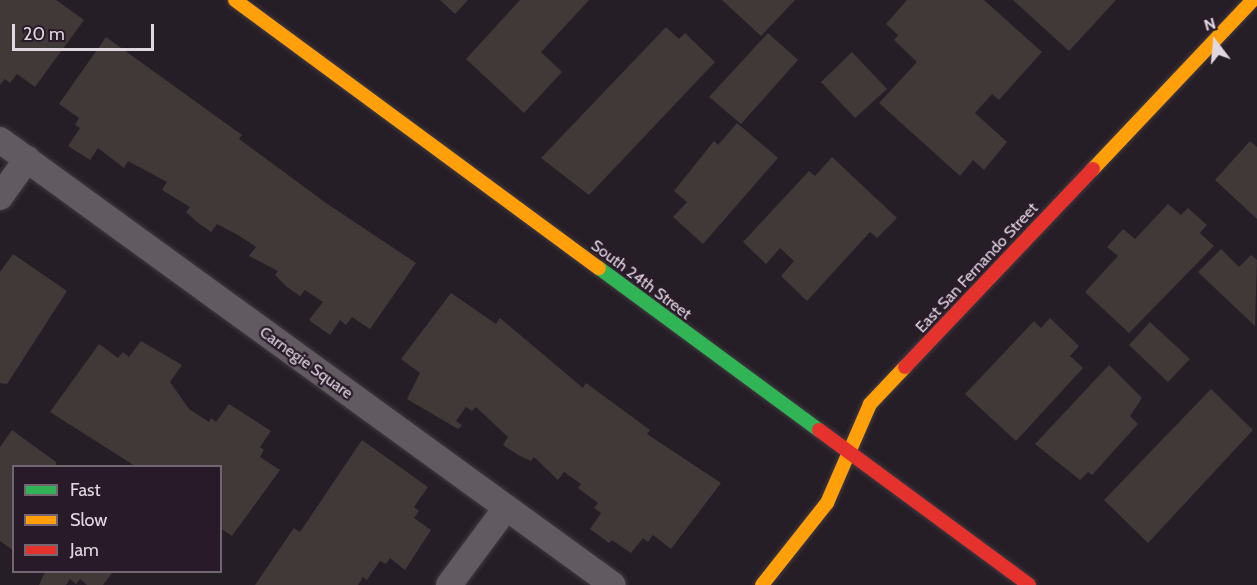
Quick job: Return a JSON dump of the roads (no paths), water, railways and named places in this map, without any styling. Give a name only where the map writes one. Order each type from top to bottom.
[{"type":"main road","name":"South 24th Street","points":[[235,0],[1029,585]]},
{"type":"main road","name":"East San Fernando Street","points":[[762,585],[827,503],[870,404],[1253,0]]},
{"type":"lane","name":"Carnegie Square","points":[[0,140],[613,585]]},
{"type":"lane","points":[[0,196],[27,159]]},
{"type":"lane","points":[[449,585],[506,508]]}]
